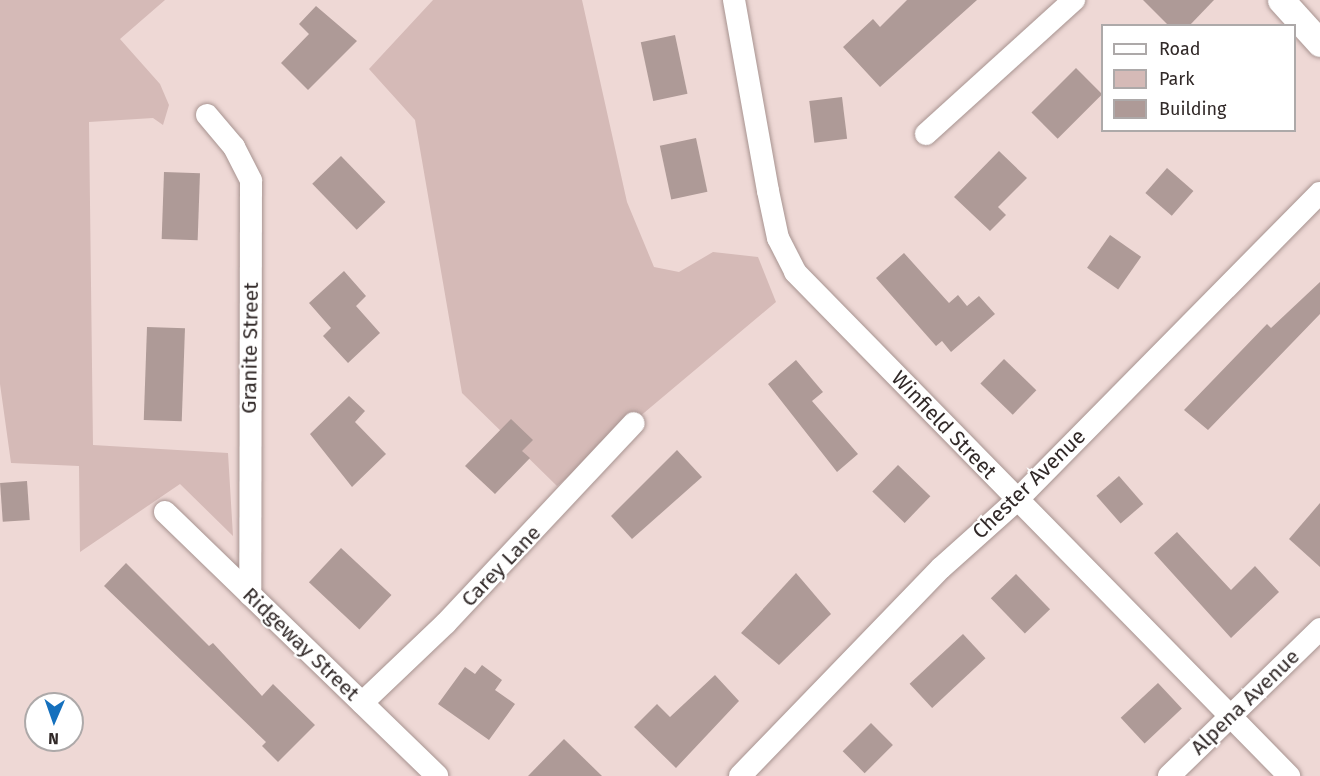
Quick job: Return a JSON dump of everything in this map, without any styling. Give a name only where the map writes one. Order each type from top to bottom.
[{"type":"street","name":"Winfield Street","points":[[734,0],[778,238],[795,272],[1289,776]]},
{"type":"street","points":[[926,134],[1074,0]]},
{"type":"street","points":[[1281,0],[1320,43]]},
{"type":"street","name":"Granite Street","points":[[207,115],[247,172],[253,209],[250,595]]},
{"type":"street","name":"Chester Avenue","points":[[740,776],[941,568],[1017,500],[1320,193]]},
{"type":"street","name":"Carey Lane","points":[[362,703],[446,623],[634,423]]},
{"type":"street","name":"Ridgeway Street","points":[[165,512],[437,776]]},
{"type":"street","name":"Alpena Avenue","points":[[1169,776],[1320,628]]},
{"type":"green space","points":[[0,0],[165,0],[120,39],[160,84],[169,105],[163,125],[153,118],[89,122],[93,445],[228,453],[233,536],[180,484],[80,552],[79,466],[11,463],[0,384]]},
{"type":"green space","points":[[433,0],[582,0],[627,202],[654,267],[679,272],[713,252],[758,257],[776,302],[557,486],[462,393],[415,120],[369,69]]},
{"type":"building","points":[[907,0],[977,0],[880,87],[843,47],[873,19],[880,27]]},
{"type":"building","points":[[1143,0],[1214,0],[1191,24],[1167,24]]},
{"type":"building","points":[[316,6],[357,41],[308,90],[281,63],[309,34],[299,24]]},
{"type":"building","points":[[675,35],[687,94],[653,101],[641,42]]},
{"type":"building","points":[[1076,68],[1101,93],[1058,139],[1031,113]]},
{"type":"building","points":[[842,97],[847,139],[814,143],[809,101]]},
{"type":"building","points":[[696,138],[707,192],[671,199],[660,146]]},
{"type":"building","points":[[999,151],[1027,178],[998,207],[1006,215],[990,231],[954,197]]},
{"type":"building","points":[[341,156],[385,202],[357,230],[312,184]]},
{"type":"building","points":[[1167,168],[1193,191],[1172,216],[1145,193]]},
{"type":"building","points":[[164,172],[200,173],[198,240],[162,239]]},
{"type":"building","points":[[1110,235],[1141,257],[1118,290],[1087,268]]},
{"type":"building","points":[[904,253],[949,303],[958,295],[967,306],[979,296],[995,314],[951,352],[942,341],[936,346],[876,278]]},
{"type":"building","points":[[344,271],[366,296],[356,306],[380,333],[348,363],[323,336],[331,328],[309,303]]},
{"type":"building","points":[[1320,282],[1320,314],[1208,430],[1184,410],[1267,324],[1271,328]]},
{"type":"building","points":[[147,327],[185,328],[182,421],[144,420]]},
{"type":"building","points":[[1004,359],[1036,390],[1013,415],[980,383]]},
{"type":"building","points":[[796,360],[823,392],[812,401],[858,454],[837,472],[768,384]]},
{"type":"building","points":[[349,396],[365,411],[355,422],[386,454],[352,487],[310,434]]},
{"type":"building","points":[[511,419],[533,440],[522,451],[530,458],[495,494],[465,466]]},
{"type":"building","points":[[677,450],[702,477],[632,539],[611,516]]},
{"type":"building","points":[[898,465],[930,496],[905,523],[872,492]]},
{"type":"building","points":[[1119,476],[1143,504],[1121,524],[1096,496]]},
{"type":"building","points":[[27,481],[30,520],[3,522],[0,483]]},
{"type":"building","points":[[1320,503],[1320,567],[1289,539]]},
{"type":"building","points":[[1177,532],[1231,590],[1255,566],[1279,592],[1231,638],[1154,553]]},
{"type":"building","points":[[341,548],[391,595],[359,629],[309,582]]},
{"type":"building","points":[[126,563],[209,646],[213,643],[262,696],[273,684],[315,725],[278,762],[262,746],[266,742],[104,586]]},
{"type":"building","points":[[796,573],[831,614],[779,665],[741,633]]},
{"type":"building","points":[[1016,574],[1050,609],[1025,634],[991,598]]},
{"type":"building","points":[[963,634],[986,658],[932,708],[910,684]]},
{"type":"building","points":[[482,665],[502,680],[495,690],[515,704],[489,740],[438,704],[465,667],[475,674]]},
{"type":"building","points":[[715,675],[739,701],[676,768],[634,727],[657,704],[670,717]]},
{"type":"building","points":[[1158,683],[1182,709],[1145,743],[1121,718]]},
{"type":"building","points":[[871,723],[893,745],[865,773],[843,751]]},
{"type":"building","points":[[564,739],[602,776],[528,776]]}]
